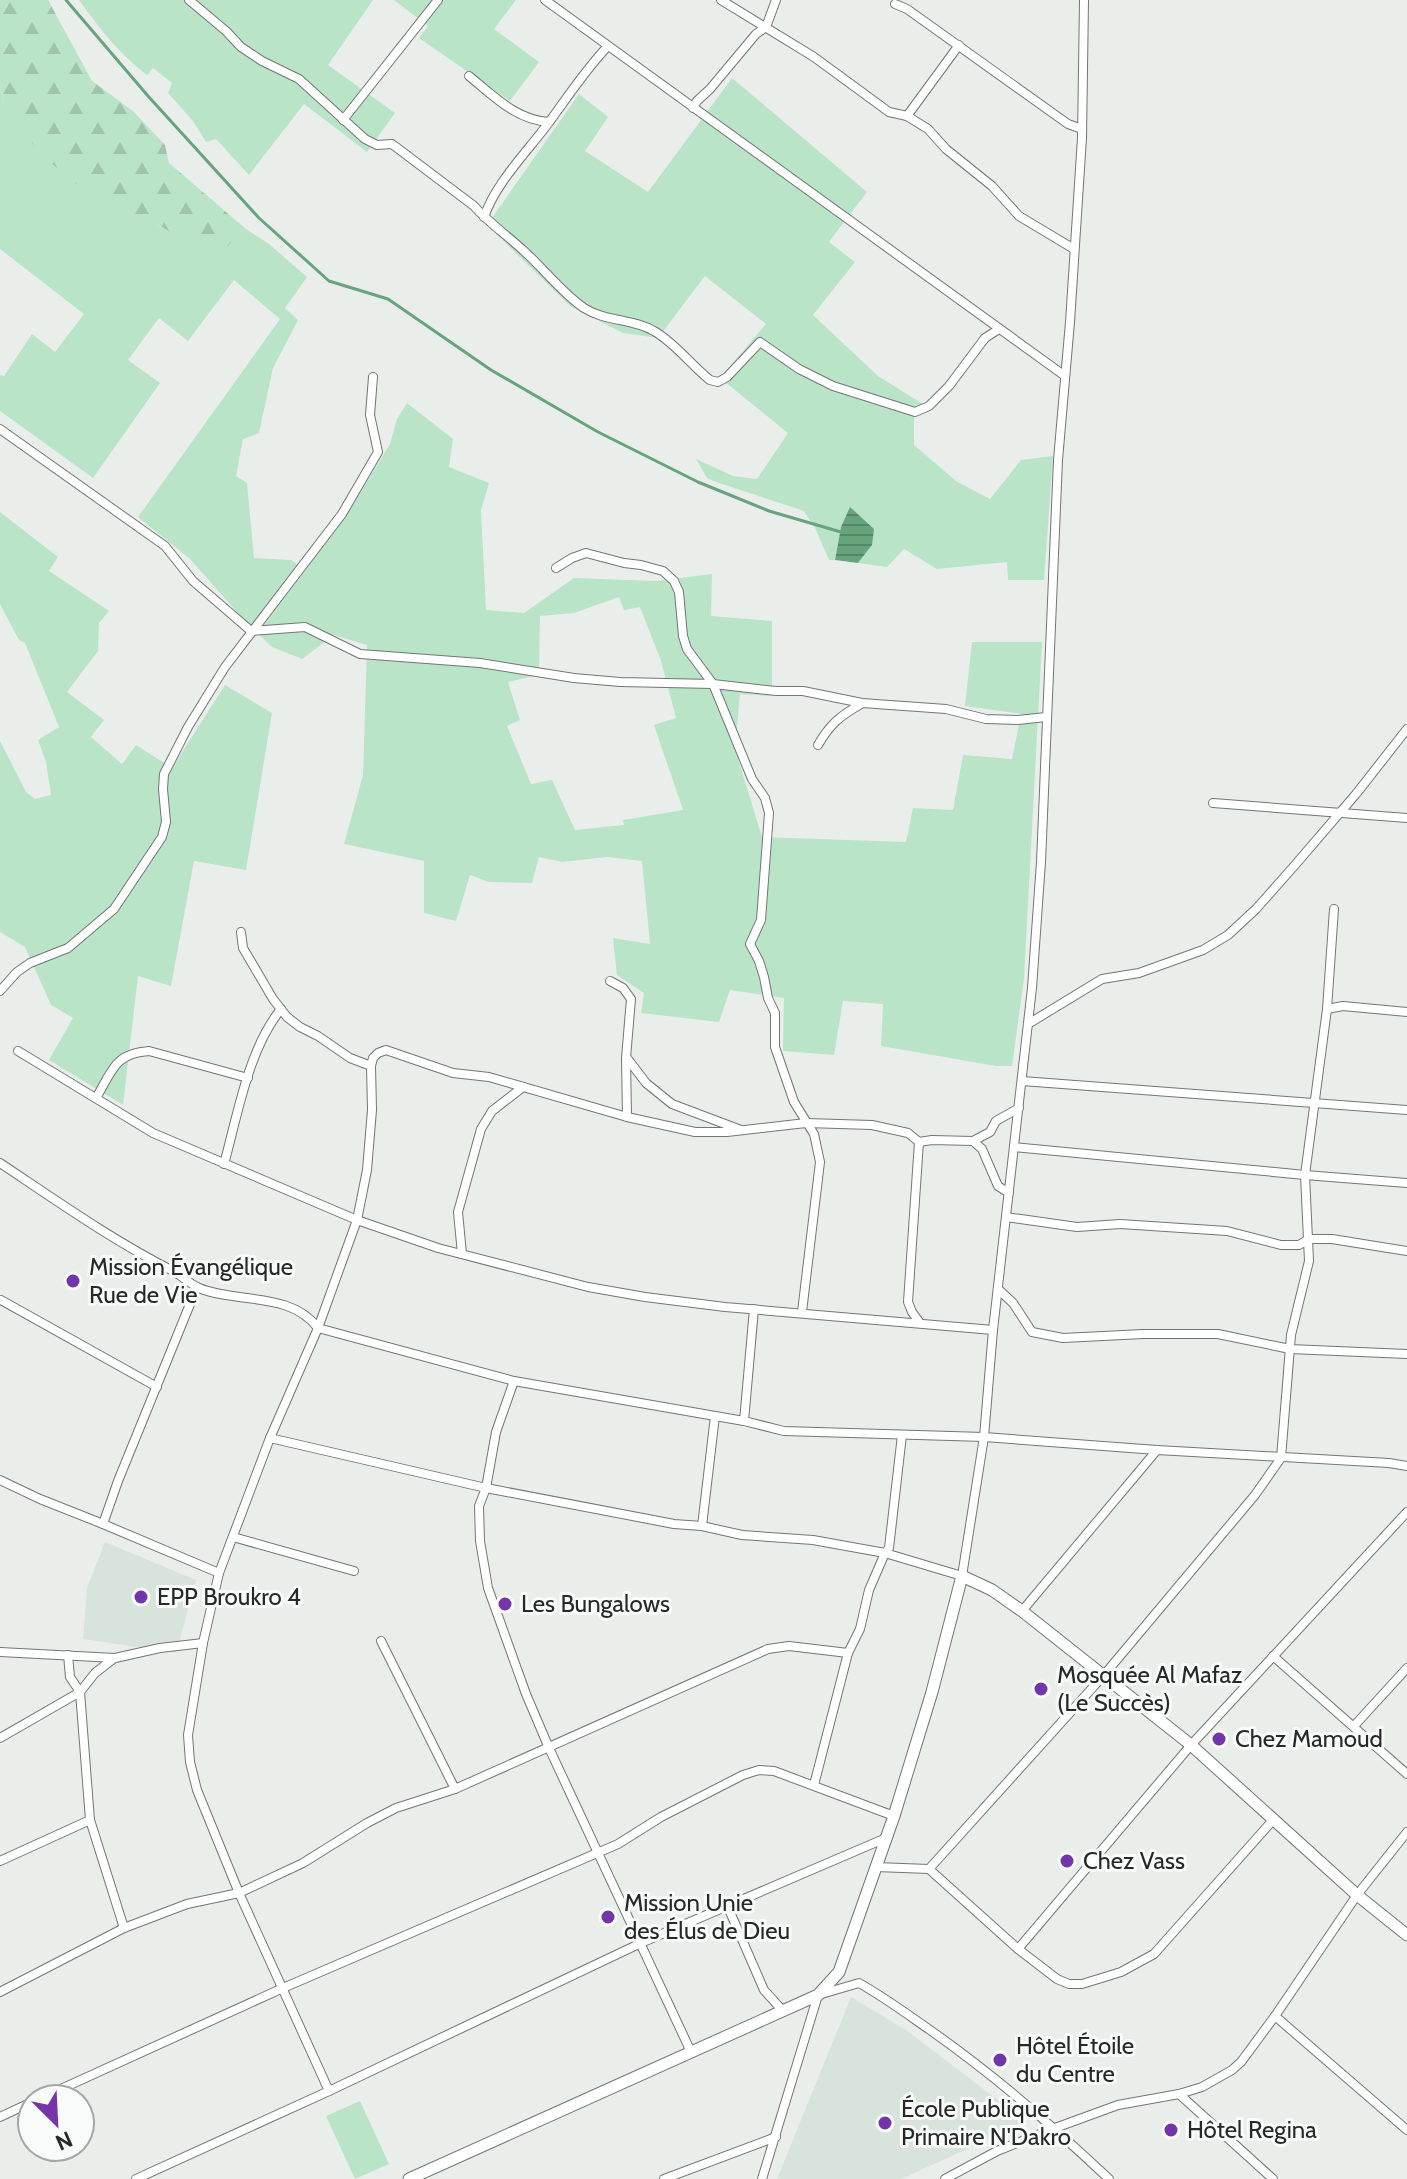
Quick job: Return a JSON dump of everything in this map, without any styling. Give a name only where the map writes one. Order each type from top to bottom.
[{"type":"street","points":[[189,0],[241,47],[299,79],[365,139],[377,145],[392,144],[474,206],[584,308],[607,319],[642,325],[657,332],[710,380],[718,382],[727,377],[760,342],[799,369],[833,386],[915,412],[929,406],[949,386],[985,338],[999,329]]},
{"type":"street","points":[[343,120],[438,0]]},
{"type":"street","points":[[545,0],[1065,376]]},
{"type":"street","points":[[721,0],[814,57],[889,112],[907,116],[928,129],[946,149],[992,186],[1019,216],[1074,249]]},
{"type":"street","points":[[693,108],[756,34],[766,27],[776,0]]},
{"type":"street","points":[[762,2179],[818,1995],[839,1972],[894,1816],[932,1692],[962,1576],[984,1437],[1028,1024],[1041,862],[1058,460],[1082,129],[1084,0]]},
{"type":"street","points":[[895,4],[959,45],[1068,124],[1082,129]]},
{"type":"street","points":[[907,116],[959,45]]},
{"type":"street","points":[[484,217],[491,197],[608,46]]},
{"type":"street","points":[[469,76],[514,112],[532,121],[549,122]]},
{"type":"street","points":[[0,991],[17,972],[30,963],[68,948],[114,909],[162,837],[166,822],[164,774],[188,727],[251,631],[342,514],[378,452],[370,415],[373,377]]},
{"type":"street","points":[[0,429],[165,546],[193,581],[251,631],[305,627],[360,654],[480,663],[589,679],[803,691],[862,703],[946,709],[986,719],[1046,717]]},
{"type":"street","points":[[556,568],[586,553],[663,571],[674,581],[679,592],[687,649],[713,684],[752,779],[765,798],[769,813],[761,920],[750,944],[759,961],[775,1013],[775,1047],[794,1102],[814,1134],[820,1162],[802,1312]]},
{"type":"street","points":[[818,745],[827,728],[842,714],[862,703]]},
{"type":"street","points":[[1028,1024],[1102,979],[1139,973],[1203,950],[1228,935],[1256,909],[1340,813],[1407,729]]},
{"type":"street","points":[[1213,803],[1407,818]]},
{"type":"street","points":[[929,1869],[1104,1675],[1255,1495],[1281,1458],[1291,1335],[1309,1261],[1305,1175],[1327,1009],[1334,909]]},
{"type":"street","points":[[241,932],[243,948],[281,1009],[300,1027],[350,1058],[371,1066]]},
{"type":"street","points":[[610,981],[623,988],[631,999],[626,1058],[627,1117]]},
{"type":"street","points":[[1327,1009],[1343,1006],[1407,1012]]},
{"type":"street","points":[[224,1164],[248,1078],[267,1026],[281,1009]]},
{"type":"street","points":[[329,2091],[239,1893],[197,1790],[188,1735],[203,1643],[219,1573],[270,1438],[318,1328],[357,1220],[367,1170],[373,1058],[386,1050],[453,1073],[489,1077],[627,1117],[695,1132],[743,1131],[806,1123],[872,1125],[908,1133],[919,1142],[973,1141],[990,1132],[996,1121],[1019,1108]]},
{"type":"street","points":[[18,1051],[153,1133],[357,1220],[462,1254],[588,1287],[645,1297],[993,1330]]},
{"type":"street","points":[[96,1098],[123,1056],[134,1052],[149,1051],[248,1078]]},
{"type":"street","points":[[626,1058],[646,1083],[672,1104],[743,1131]]},
{"type":"street","points":[[1022,1081],[1407,1110]]},
{"type":"street","points":[[462,1254],[458,1212],[481,1129],[492,1111],[523,1087]]},
{"type":"street","points":[[973,1141],[982,1149],[998,1186],[1009,1193]]},
{"type":"street","points":[[919,1142],[908,1302],[920,1323]]},
{"type":"street","points":[[1014,1147],[1407,1183]]},
{"type":"street","points":[[0,1163],[131,1250],[197,1287],[229,1297],[289,1305],[309,1317],[318,1328],[514,1381],[744,1421],[784,1431],[984,1437],[1407,1466]]},
{"type":"street","points":[[1006,1217],[1077,1227],[1120,1224],[1227,1231],[1281,1245],[1299,1245],[1309,1239],[1332,1239],[1407,1251]]},
{"type":"street","points":[[103,1524],[197,1287]]},
{"type":"street","points":[[998,1289],[1013,1303],[1032,1332],[1063,1338],[1218,1334],[1290,1349],[1407,1354]]},
{"type":"street","points":[[1,1300],[157,1387]]},
{"type":"street","points":[[744,1421],[754,1309]]},
{"type":"street","points":[[514,1381],[496,1432],[486,1488],[479,1506],[488,1588],[549,1748],[691,2052]]},
{"type":"street","points":[[702,1526],[715,1416]]},
{"type":"street","points":[[814,1785],[848,1653],[860,1629],[869,1590],[889,1548],[902,1435]]},
{"type":"street","points":[[270,1438],[486,1488],[674,1524],[702,1526],[742,1535],[813,1540],[885,1553],[962,1576],[992,1590],[1022,1611],[1191,1745],[1357,1895],[1407,1935]]},
{"type":"street","points":[[1022,1611],[1157,1450]]},
{"type":"street","points":[[0,1480],[219,1573]]},
{"type":"street","points":[[1018,1949],[1191,1745],[1407,1512]]},
{"type":"street","points":[[233,1537],[354,1571]]},
{"type":"street","points":[[381,1641],[455,1789]]},
{"type":"street","points":[[0,1652],[115,1658],[203,1643]]},
{"type":"street","points":[[0,1992],[124,1928],[187,1904],[239,1893],[303,1863],[396,1808],[455,1789],[768,1649],[789,1646],[848,1653]]},
{"type":"street","points":[[68,1655],[70,1677],[80,1692],[90,1820],[124,1928]]},
{"type":"street","points":[[1273,1656],[1407,1774]]},
{"type":"street","points":[[0,1738],[80,1692],[95,1673],[115,1658]]},
{"type":"street","points":[[1354,1726],[1407,1668]]},
{"type":"street","points":[[74,2083],[283,1988],[618,1844],[661,1817],[743,1775],[759,1770],[774,1771],[894,1816]]},
{"type":"street","points":[[0,1861],[90,1820]]},
{"type":"street","points":[[876,1867],[929,1869],[1018,1949],[1057,1979],[1069,1984],[1082,1984],[1121,1972],[1154,1954],[1273,1820]]},
{"type":"street","points":[[945,2179],[997,2151],[1055,2128],[1118,2105],[1202,2087],[1232,2070],[1275,2016],[1357,1895],[1407,1832]]},
{"type":"street","points":[[136,2179],[641,1943],[886,1838]]},
{"type":"street","points":[[727,1905],[764,1990],[783,2011]]},
{"type":"street","points":[[409,2179],[818,1995],[859,1983],[963,2054],[1055,2128],[1109,2179]]},
{"type":"street","points":[[1275,2016],[1407,2130]]},
{"type":"street","points":[[1179,2094],[1273,2179]]},
{"type":"street","points":[[664,2179],[776,2137]]},
{"type":"shaded area","points":[[850,507],[874,529],[872,545],[858,563],[835,560],[841,527]]},
{"type":"shaded area","points":[[105,1542],[196,1580],[176,1653],[83,1639],[87,1588]]},
{"type":"shaded area","points":[[851,1997],[906,2030],[1027,2122],[901,2179],[777,2179]]},
{"type":"green space","points":[[0,0],[48,0],[92,81],[133,111],[165,145],[169,163],[246,229],[214,259],[157,224],[88,193],[41,155],[4,105],[0,79]]},
{"type":"green space","points":[[79,0],[373,0],[328,65],[395,113],[367,152],[304,104],[249,175],[216,139],[206,142],[193,121],[168,93],[172,83],[153,68],[147,75],[137,67],[110,40]]},
{"type":"green space","points":[[394,0],[516,0],[494,29],[539,62],[510,101],[419,38],[428,26]]},
{"type":"green space","points":[[732,78],[867,192],[829,242],[855,262],[813,315],[878,376],[923,404],[914,418],[914,445],[956,481],[990,499],[1021,460],[1053,456],[1044,580],[1008,580],[1007,562],[937,569],[904,549],[887,567],[858,563],[872,545],[841,527],[835,560],[829,560],[804,511],[707,478],[696,459],[733,476],[757,479],[788,433],[720,378],[766,324],[705,276],[658,338],[623,333],[570,306],[487,225],[579,94],[608,117],[585,151],[648,192]]},
{"type":"green space","points":[[0,79],[4,105],[157,224],[214,258],[246,229],[269,244],[307,277],[285,308],[298,320],[273,368],[259,433],[243,439],[236,476],[247,483],[254,558],[291,560],[300,566],[348,500],[354,503],[390,444],[397,419],[407,403],[453,439],[449,467],[489,483],[481,510],[486,610],[524,613],[574,578],[656,581],[712,574],[711,616],[772,621],[772,696],[740,694],[735,749],[762,837],[906,842],[913,808],[953,810],[963,755],[1012,759],[1021,714],[965,706],[972,642],[1042,642],[1024,979],[1012,1066],[996,1066],[881,1046],[883,1004],[843,1001],[834,1055],[783,1051],[784,998],[730,990],[719,1022],[641,1013],[644,993],[617,975],[613,938],[650,944],[642,861],[607,857],[562,862],[539,857],[532,883],[489,882],[470,875],[456,921],[424,913],[424,861],[344,844],[363,775],[367,645],[334,635],[302,659],[272,647],[190,559],[138,517],[280,319],[234,280],[188,341],[159,318],[128,360],[160,383],[93,478],[0,411],[0,375],[4,376],[32,334],[55,352],[84,314],[0,249]],"holes":[[[619,597],[624,610],[640,607],[661,661],[676,718],[654,725],[683,810],[623,820],[624,825],[575,830],[552,780],[531,784],[507,726],[520,720],[508,682],[539,675],[540,616],[574,613]]]},
{"type":"green space","points":[[0,512],[58,557],[49,571],[109,611],[99,623],[98,651],[67,692],[104,720],[91,737],[122,764],[136,745],[172,768],[225,685],[272,713],[246,870],[194,861],[171,986],[138,976],[123,1105],[49,1060],[73,1018],[51,1005],[25,947],[0,932],[0,741],[26,792],[35,799],[51,795],[46,762],[38,740],[59,727],[25,643],[19,640],[0,604]]},
{"type":"green space","points":[[360,2101],[389,2164],[355,2179],[326,2116]]},
{"type":"waterway","points":[[66,0],[259,218],[329,281],[388,299],[491,370],[598,432],[698,482],[769,511],[841,532]]},
{"type":"place","name":"Mission Évangélique Rue de Vie","points":[[73,1281]]},
{"type":"place","name":"EPP Broukro 4","points":[[141,1597]]},
{"type":"place","name":"Les Bungalows","points":[[505,1604]]},
{"type":"place","name":"Mosquée Al Mafaz (Le Succès)","points":[[1041,1689]]},
{"type":"place","name":"Chez Mamoud","points":[[1219,1739]]},
{"type":"place","name":"Chez Vass","points":[[1067,1861]]},
{"type":"place","name":"Mission Unie des Élus de Dieu","points":[[608,1917]]},
{"type":"place","name":"Hôtel Étoile du Centre","points":[[1000,2060]]},
{"type":"place","name":"École Publique Primaire N'Dakro","points":[[885,2123]]},
{"type":"place","name":"Hôtel Regina","points":[[1171,2130]]}]
